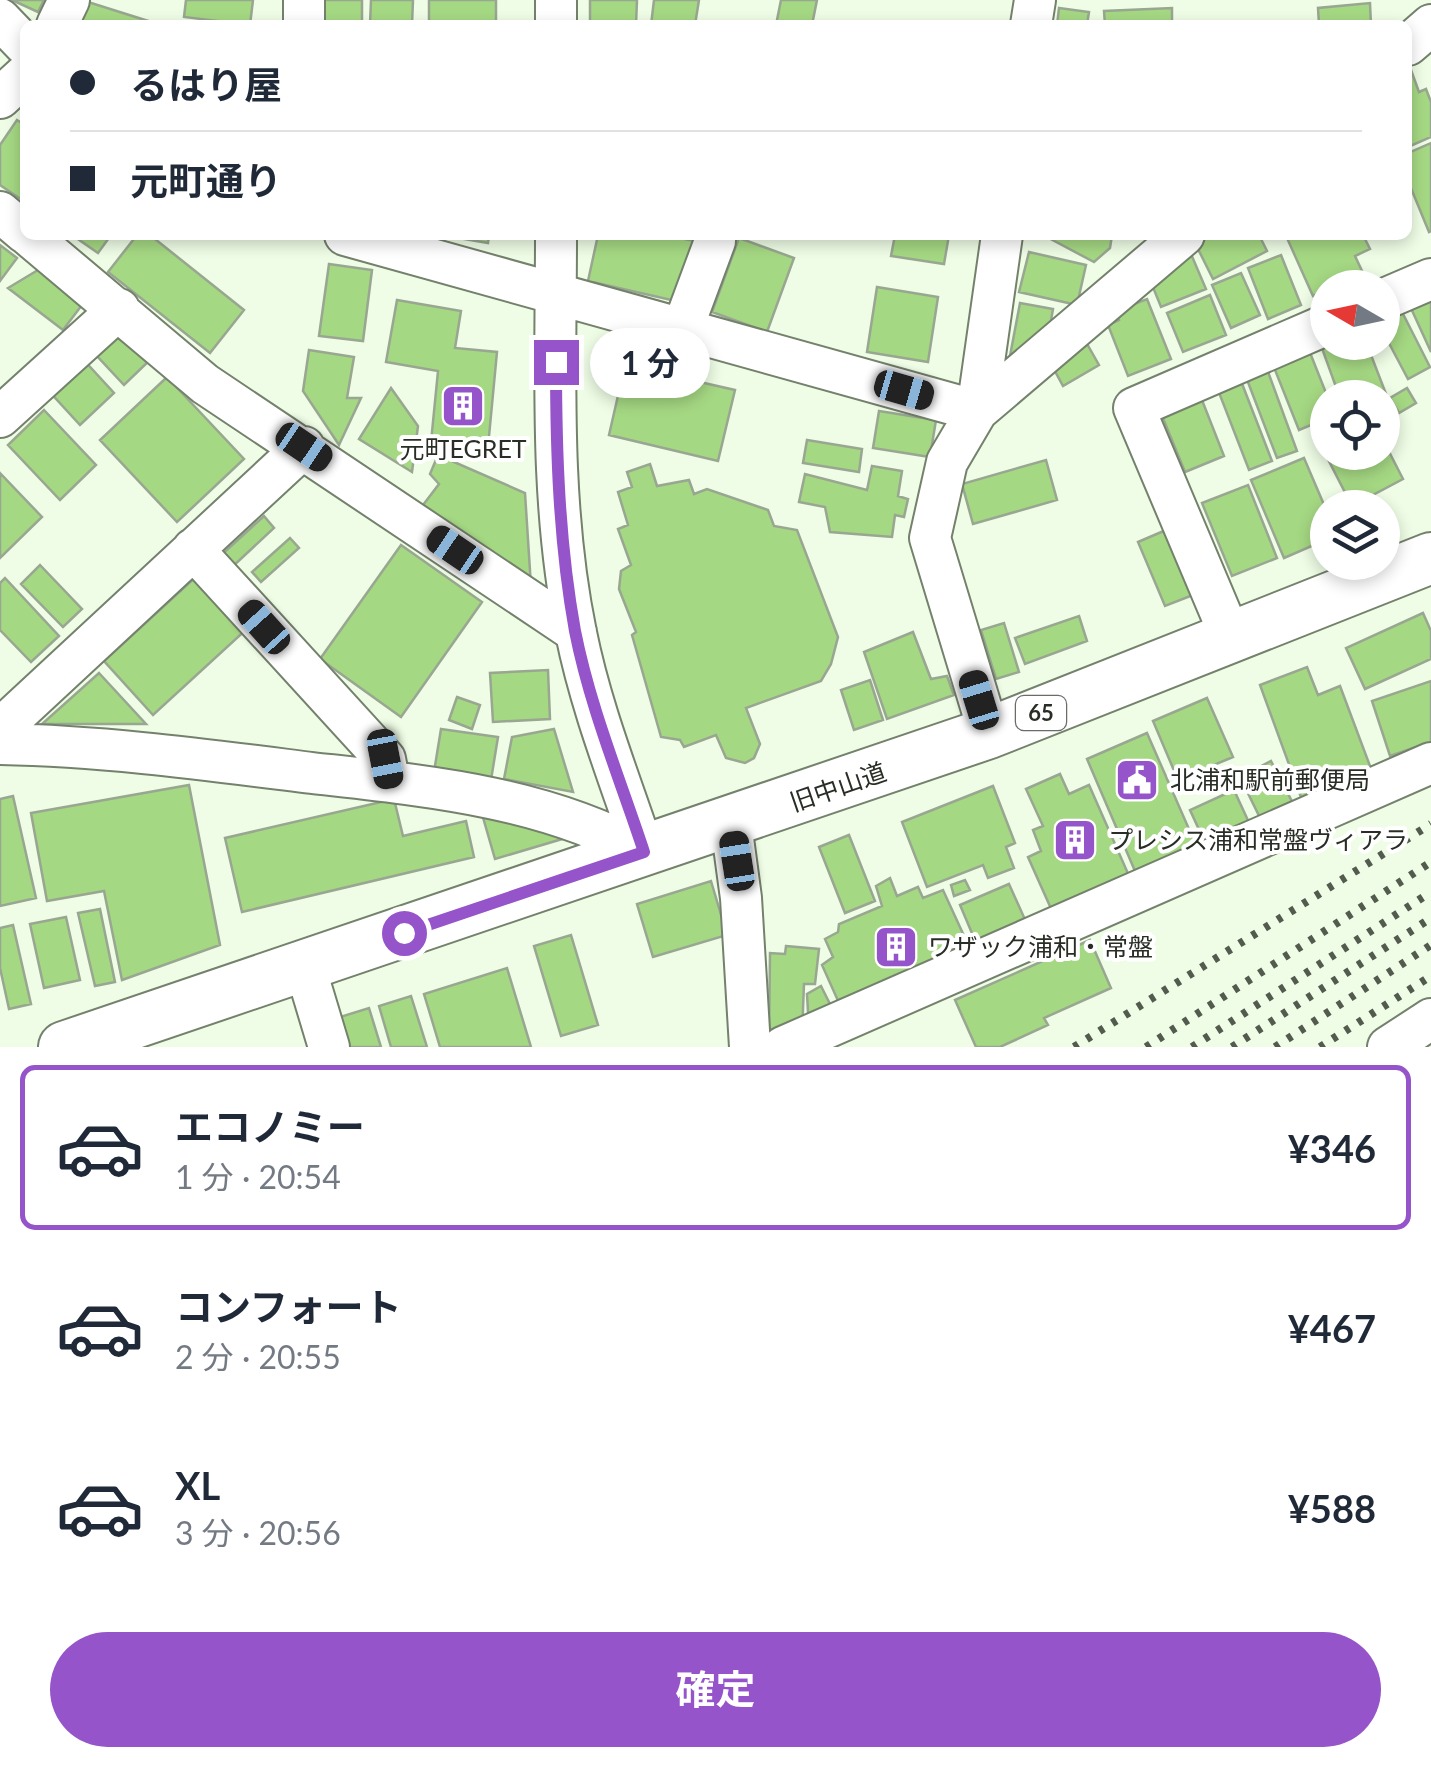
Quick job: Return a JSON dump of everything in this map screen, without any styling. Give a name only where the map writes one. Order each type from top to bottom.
[{"type":"main road","name":"旧中山道","points":[[64,1047],[731,824],[989,733],[1431,558]]},
{"type":"street","points":[[0,19],[20,40]]},
{"type":"street","points":[[1412,42],[1431,25]]},
{"type":"street","points":[[0,98],[20,80]]},
{"type":"street","points":[[0,212],[20,229]]},
{"type":"street","points":[[33,240],[205,384],[576,632]]},
{"type":"street","points":[[363,240],[978,411]]},
{"type":"street","points":[[556,240],[562,534],[576,632],[594,705],[644,852]]},
{"type":"street","points":[[978,411],[1001,240]]},
{"type":"street","points":[[989,733],[930,538],[947,462],[978,411],[1178,240]]},
{"type":"street","points":[[682,330],[715,241]]},
{"type":"street","points":[[1400,292],[1431,279]]},
{"type":"street","points":[[0,417],[118,309]]},
{"type":"street","points":[[1232,640],[1134,408],[1310,332]]},
{"type":"street","points":[[0,729],[304,447]]},
{"type":"street","points":[[193,549],[385,759],[389,780]]},
{"type":"street","points":[[0,744],[156,752],[389,780],[548,809],[603,829],[644,852]]},
{"type":"street","points":[[783,1047],[1431,763]]},
{"type":"street","points":[[731,824],[742,898],[750,1047]]},
{"type":"street","points":[[305,967],[329,1047]]},
{"type":"street","points":[[1388,1047],[1431,1018]]},
{"type":"building","points":[[12,0],[44,0],[38,12]]},
{"type":"building","points":[[186,0],[253,0],[251,20],[184,17]]},
{"type":"building","points":[[315,0],[362,0],[362,20],[315,20]]},
{"type":"building","points":[[371,0],[413,0],[412,20],[370,20]]},
{"type":"building","points":[[429,0],[496,0],[496,20],[429,20]]},
{"type":"building","points":[[590,0],[637,0],[636,20],[590,20]]},
{"type":"building","points":[[654,0],[699,0],[696,20],[652,20]]},
{"type":"building","points":[[781,0],[817,0],[813,20],[777,20]]},
{"type":"building","points":[[85,1],[145,20],[79,20]]},
{"type":"building","points":[[1370,3],[1371,20],[1319,20],[1318,8]]},
{"type":"building","points":[[1059,8],[1089,12],[1088,20],[1058,20]]},
{"type":"building","points":[[1172,8],[1172,20],[1105,20],[1104,11]]},
{"type":"building","points":[[1412,73],[1419,92],[1426,89],[1431,102],[1431,137],[1412,145]]},
{"type":"building","points":[[17,120],[20,122],[20,199],[0,185],[0,145]]},
{"type":"building","points":[[1431,143],[1429,232],[1412,191],[1412,151]]},
{"type":"building","points":[[79,240],[107,240],[98,253]]},
{"type":"building","points":[[133,240],[156,240],[244,310],[210,353],[108,272]]},
{"type":"building","points":[[597,240],[694,241],[680,302],[588,281]]},
{"type":"building","points":[[738,240],[794,258],[767,332],[712,312]]},
{"type":"building","points":[[894,240],[948,240],[944,264],[891,256]]},
{"type":"building","points":[[1052,240],[1111,240],[1110,248],[1094,262]]},
{"type":"building","points":[[1194,240],[1262,240],[1267,251],[1213,279]]},
{"type":"building","points":[[1288,240],[1366,240],[1370,249],[1355,256],[1362,270],[1310,270],[1310,289]]},
{"type":"building","points":[[0,245],[17,258],[0,281]]},
{"type":"building","points":[[1188,247],[1206,289],[1161,307],[1148,275]]},
{"type":"building","points":[[1029,252],[1086,265],[1077,305],[1019,292]]},
{"type":"building","points":[[1281,255],[1301,305],[1268,319],[1248,268]]},
{"type":"building","points":[[329,264],[372,270],[363,341],[319,336]]},
{"type":"building","points":[[43,267],[85,301],[63,330],[8,288]]},
{"type":"building","points":[[1241,273],[1260,315],[1231,328],[1212,285]]},
{"type":"building","points":[[877,287],[938,297],[928,362],[867,352]]},
{"type":"building","points":[[1210,295],[1226,335],[1183,352],[1167,313]]},
{"type":"building","points":[[1431,296],[1431,352],[1410,306]]},
{"type":"building","points":[[1147,299],[1171,359],[1128,376],[1108,325],[1119,320],[1116,311]]},
{"type":"building","name":"元町EGRET","points":[[397,300],[461,311],[455,348],[497,352],[488,447],[431,442],[438,371],[386,362]]},
{"type":"building","points":[[1020,303],[1053,309],[1048,338],[1025,358],[1010,356]]},
{"type":"building","points":[[1400,308],[1430,367],[1408,379],[1398,360]]},
{"type":"building","points":[[122,330],[150,360],[124,385],[96,355]]},
{"type":"building","points":[[1086,342],[1099,365],[1063,386],[1050,362]]},
{"type":"building","points":[[1307,345],[1321,380],[1310,380],[1310,425],[1299,430],[1271,360]]},
{"type":"building","points":[[309,350],[354,357],[347,398],[361,398],[339,445],[303,391]]},
{"type":"building","points":[[81,357],[114,393],[80,425],[47,389]]},
{"type":"building","points":[[1326,360],[1373,360],[1381,380],[1333,380]]},
{"type":"building","points":[[625,365],[735,390],[718,461],[609,435]]},
{"type":"building","points":[[1267,369],[1297,451],[1277,458],[1246,377]]},
{"type":"building","points":[[167,377],[244,459],[177,522],[100,440]]},
{"type":"building","points":[[1241,381],[1272,461],[1249,470],[1218,390]]},
{"type":"building","points":[[391,388],[418,426],[412,472],[359,439]]},
{"type":"building","points":[[1407,388],[1416,403],[1400,412],[1400,392]]},
{"type":"building","points":[[1200,395],[1224,456],[1185,472],[1160,411]]},
{"type":"building","points":[[44,410],[96,465],[60,500],[8,445]]},
{"type":"building","points":[[879,411],[936,420],[930,457],[873,448]]},
{"type":"building","points":[[807,440],[862,449],[859,472],[803,463]]},
{"type":"building","points":[[438,455],[525,493],[531,586],[420,509],[439,484],[430,474]]},
{"type":"building","points":[[1304,458],[1318,490],[1310,490],[1310,547],[1284,558],[1251,480]]},
{"type":"building","points":[[1046,460],[1057,500],[973,524],[962,484]]},
{"type":"building","points":[[650,464],[657,486],[689,480],[694,494],[707,489],[768,510],[774,526],[797,530],[838,637],[831,664],[821,681],[746,708],[760,744],[754,758],[745,763],[726,758],[716,735],[684,747],[680,740],[661,737],[632,635],[636,632],[619,589],[621,571],[631,565],[618,529],[628,525],[618,492],[632,487],[627,472]]},
{"type":"building","points":[[872,466],[902,471],[898,496],[908,499],[904,517],[895,515],[892,537],[830,532],[825,507],[799,502],[805,474],[867,490]]},
{"type":"building","points":[[1334,470],[1398,470],[1403,479],[1382,490],[1344,490]]},
{"type":"building","points":[[0,473],[42,517],[0,558]]},
{"type":"building","points":[[1248,485],[1277,558],[1232,576],[1202,503]]},
{"type":"building","points":[[264,516],[274,528],[230,569],[219,557]]},
{"type":"building","points":[[1166,530],[1193,595],[1165,606],[1138,542]]},
{"type":"building","points":[[290,538],[299,548],[261,582],[252,572]]},
{"type":"building","points":[[401,545],[482,602],[401,717],[320,659]]},
{"type":"building","points":[[40,565],[82,609],[63,627],[21,584]]},
{"type":"building","points":[[200,573],[249,627],[153,715],[104,661]]},
{"type":"building","points":[[5,578],[59,636],[31,662],[0,630],[0,583]]},
{"type":"building","points":[[1423,613],[1431,631],[1431,659],[1365,689],[1346,648]]},
{"type":"building","points":[[1079,616],[1087,641],[1025,664],[1015,638]]},
{"type":"building","points":[[1004,623],[1019,672],[996,679],[981,630]]},
{"type":"building","points":[[913,632],[931,679],[947,676],[954,695],[887,719],[864,652]]},
{"type":"building","points":[[1307,667],[1318,695],[1340,686],[1373,774],[1302,800],[1260,685]]},
{"type":"building","points":[[548,670],[550,719],[493,722],[490,673]]},
{"type":"building","points":[[99,673],[146,724],[42,724]]},
{"type":"building","points":[[870,680],[883,720],[854,730],[841,690]]},
{"type":"building","points":[[1431,681],[1431,742],[1390,756],[1372,701]]},
{"type":"building","points":[[457,697],[480,705],[472,729],[449,720]]},
{"type":"building","points":[[1207,698],[1233,757],[1178,780],[1153,721]]},
{"type":"building","points":[[441,729],[498,737],[491,780],[434,772]]},
{"type":"building","points":[[554,729],[573,792],[504,779],[512,737]]},
{"type":"building","points":[[1147,733],[1199,852],[1138,878],[1087,759]]},
{"type":"building","points":[[1271,761],[1297,811],[1265,828],[1240,777]]},
{"type":"building","name":"プレシス浦和常盤ヴィアラ","points":[[1060,774],[1069,794],[1089,785],[1130,878],[1053,913],[1028,857],[1041,851],[1033,830],[1043,826],[1026,789]]},
{"type":"building","points":[[189,785],[220,945],[122,980],[104,891],[47,901],[31,813]]},
{"type":"building","points":[[993,786],[1015,843],[1006,847],[1014,868],[988,878],[983,865],[927,887],[902,822]]},
{"type":"building","points":[[1234,790],[1251,827],[1207,847],[1190,810]]},
{"type":"building","points":[[13,796],[36,898],[0,906],[0,799]]},
{"type":"building","points":[[394,799],[403,836],[466,821],[474,857],[242,912],[225,838]]},
{"type":"building","points":[[482,814],[569,837],[495,859]]},
{"type":"building","points":[[849,835],[875,901],[845,913],[819,847]]},
{"type":"building","name":"ワザック浦和・常盤","points":[[890,878],[897,896],[918,887],[923,898],[943,890],[965,938],[964,954],[839,1003],[822,965],[833,957],[825,939],[838,932],[839,924],[882,906],[876,886]]},
{"type":"building","points":[[965,880],[970,890],[954,896],[951,885]]},
{"type":"building","points":[[711,881],[727,935],[653,957],[637,904]]},
{"type":"building","points":[[1009,884],[1027,924],[977,945],[960,905]]},
{"type":"building","points":[[100,909],[115,982],[95,986],[78,913]]},
{"type":"building","points":[[66,917],[80,980],[44,988],[30,924]]},
{"type":"building","points":[[13,925],[31,1004],[9,1009],[0,968],[0,928]]},
{"type":"building","points":[[571,935],[598,1025],[561,1036],[534,946]]},
{"type":"building","points":[[1090,940],[1111,988],[1044,1018],[1048,1025],[1000,1047],[976,1047],[955,1000]]},
{"type":"building","points":[[786,946],[819,949],[815,984],[804,984],[802,1035],[769,1037],[770,953],[785,954]]},
{"type":"building","points":[[507,968],[531,1047],[440,1047],[424,994]]},
{"type":"building","points":[[821,986],[837,1018],[809,1030],[807,994]]},
{"type":"building","points":[[411,996],[427,1047],[391,1047],[379,1006]]},
{"type":"building","points":[[369,1008],[381,1047],[349,1047],[340,1017]]},
{"type":"railway","points":[[1074,1047],[1431,824]]},
{"type":"railway","points":[[1146,1047],[1431,862]]},
{"type":"railway","points":[[1192,1047],[1431,892]]},
{"type":"railway","points":[[1232,1047],[1431,918]]},
{"type":"railway","points":[[1275,1047],[1431,945]]},
{"type":"railway","points":[[1320,1047],[1431,976]]},
{"type":"place","name":"元町EGRET","points":[[463,406]]},
{"type":"place","name":"北浦和駅前郵便局","points":[[1137,780]]},
{"type":"place","name":"プレシス浦和常盤ヴィアラ","points":[[1075,840]]},
{"type":"place","name":"ワザック浦和・常盤","points":[[896,947]]},
{"type":"route","points":[[404,933],[644,852],[594,705],[576,632],[562,534],[556,362]]}]
